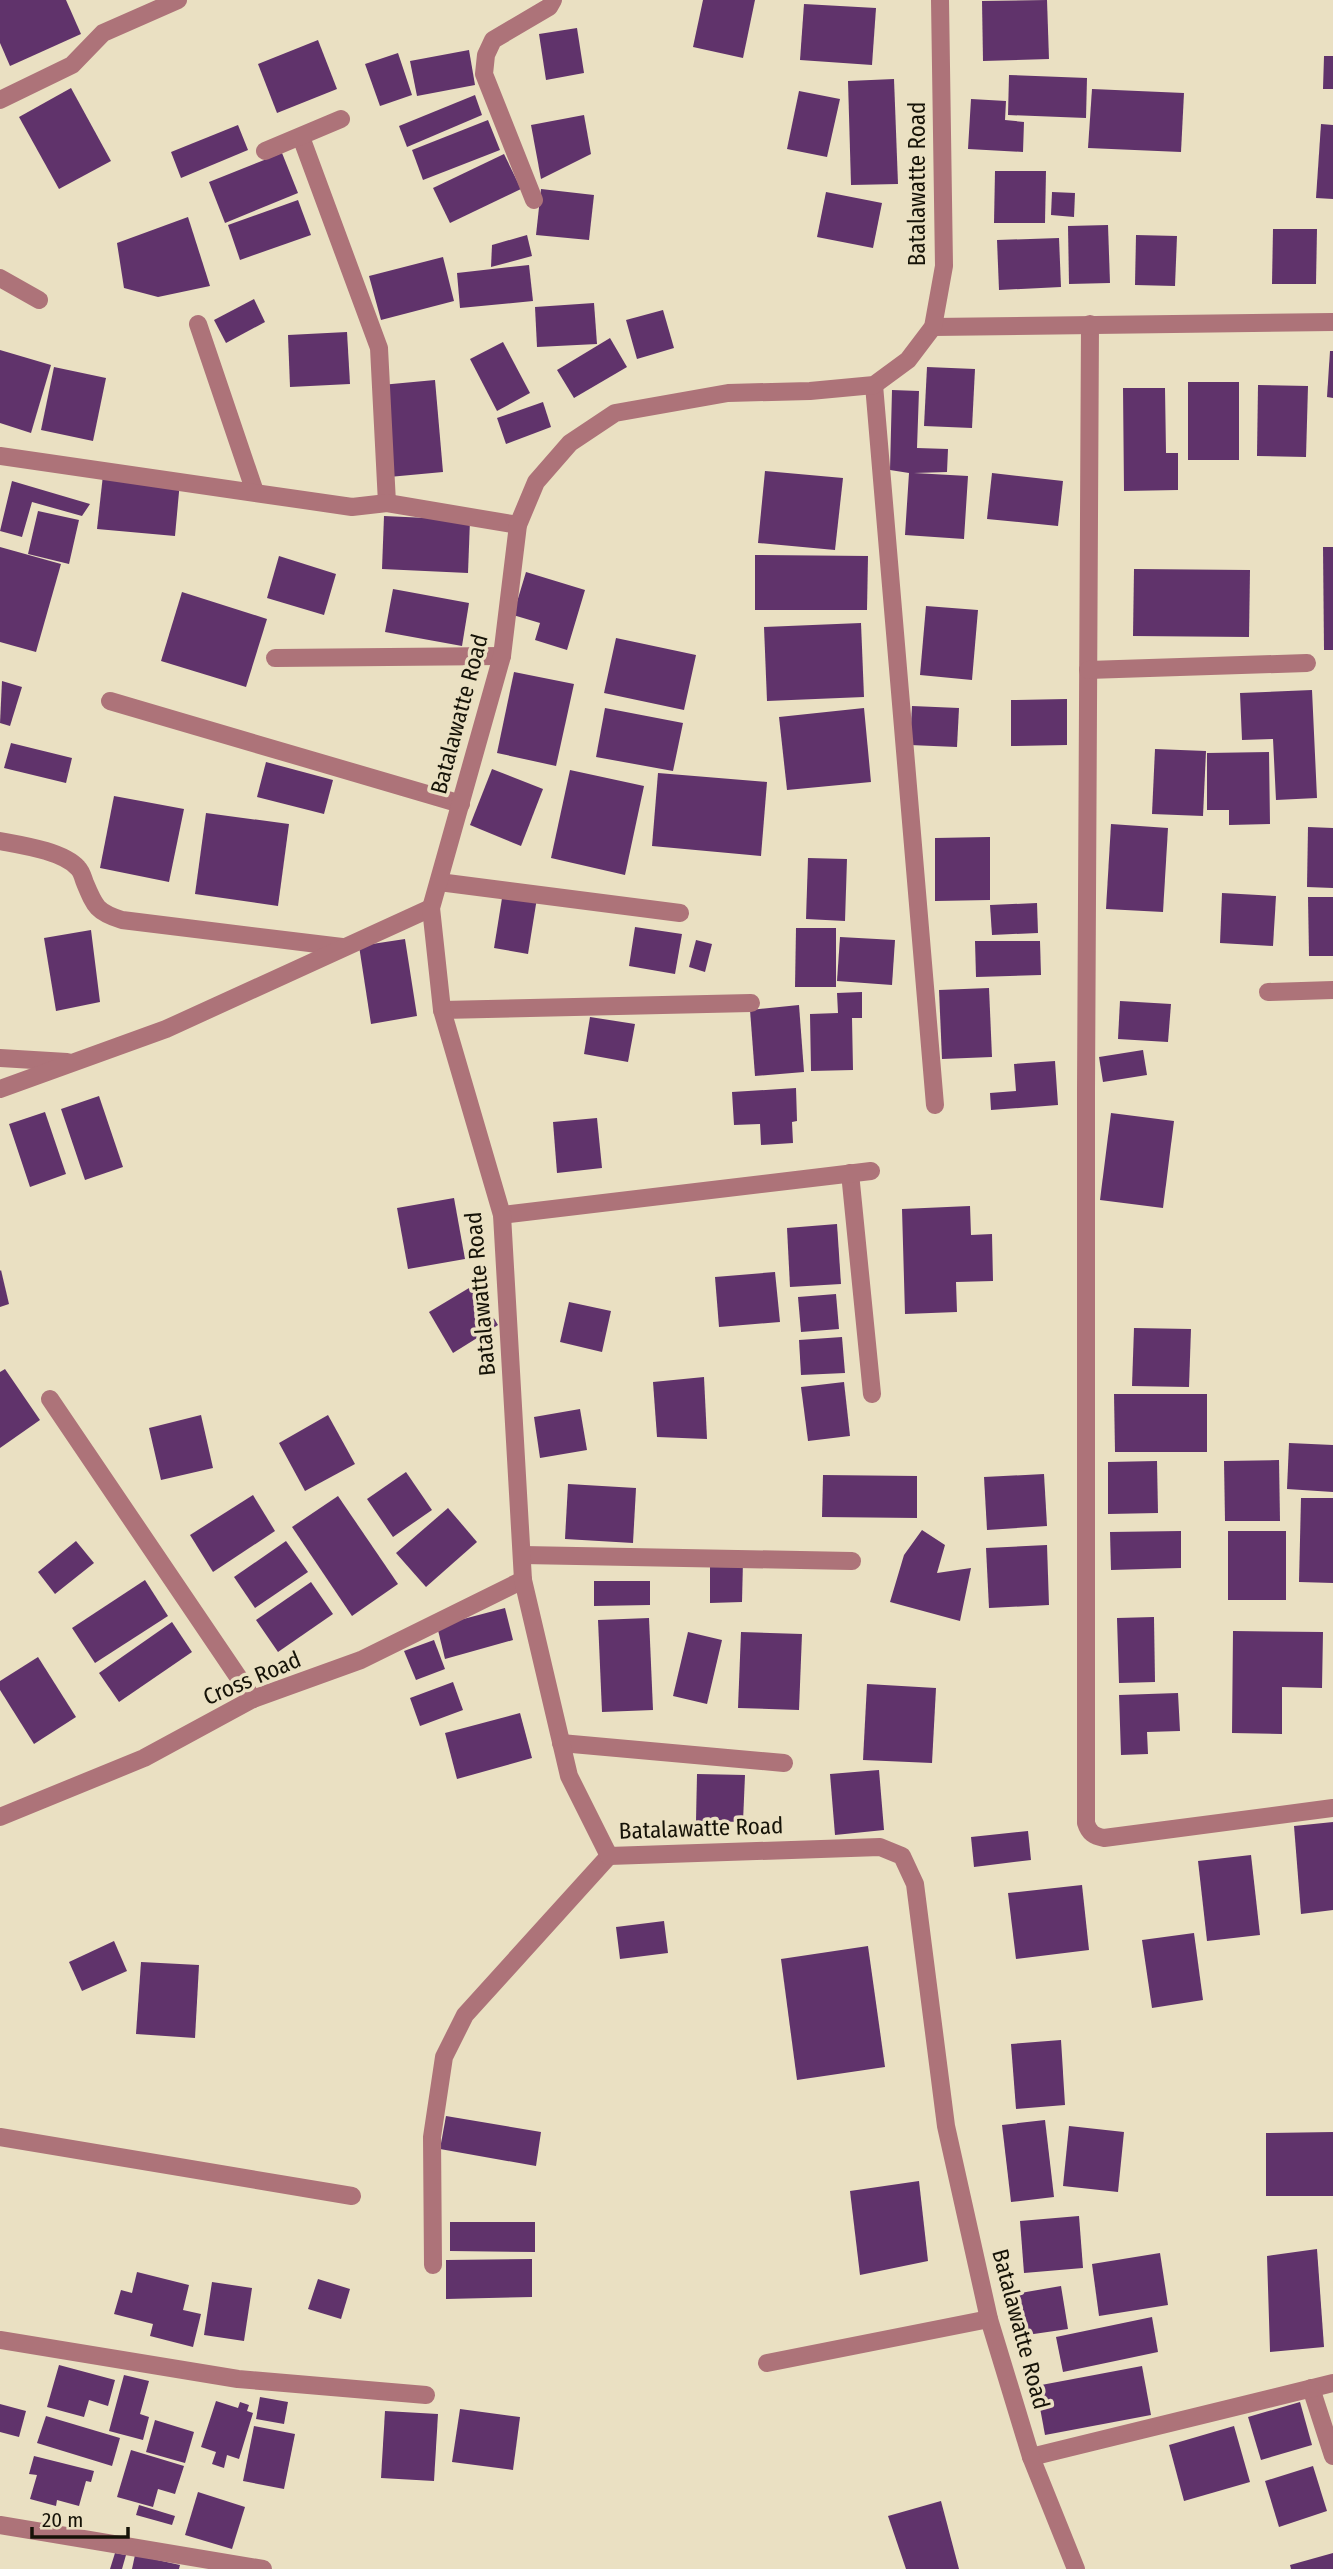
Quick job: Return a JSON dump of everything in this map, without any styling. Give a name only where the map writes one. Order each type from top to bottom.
[{"type":"street","points":[[0,100],[72,65],[103,33],[178,0]]},
{"type":"street","points":[[534,200],[484,74],[486,55],[493,40],[549,7],[553,0]]},
{"type":"street","name":"Batalawatte Road","points":[[940,0],[944,266],[933,327],[908,360],[874,385],[810,391],[728,393],[615,413],[570,443],[536,482],[518,526],[502,656],[432,908],[442,1010],[502,1215],[523,1580],[569,1776],[609,1856],[880,1847],[902,1856],[915,1884],[946,2126],[989,2319],[1031,2456],[1076,2569]]},
{"type":"street","points":[[265,151],[341,119]]},
{"type":"street","points":[[301,137],[379,348],[387,503]]},
{"type":"street","points":[[0,278],[39,300]]},
{"type":"street","points":[[933,327],[1333,322]]},
{"type":"street","points":[[198,324],[255,492]]},
{"type":"street","points":[[1090,324],[1086,1823],[1095,1836],[1104,1838],[1333,1808]]},
{"type":"street","points":[[874,385],[935,1105]]},
{"type":"street","points":[[0,456],[352,507],[387,503],[518,526]]},
{"type":"street","points":[[275,657],[502,656]]},
{"type":"street","points":[[1088,670],[1307,663]]},
{"type":"street","points":[[110,701],[461,804]]},
{"type":"street","points":[[0,841],[39,849],[68,860],[79,869],[94,906],[105,915],[342,947]]},
{"type":"street","points":[[439,881],[680,913]]},
{"type":"street","points":[[0,1089],[166,1029],[432,908]]},
{"type":"street","points":[[1268,992],[1333,990]]},
{"type":"street","points":[[442,1010],[751,1003]]},
{"type":"street","points":[[0,1058],[74,1062]]},
{"type":"street","points":[[502,1215],[871,1171]]},
{"type":"street","points":[[850,1173],[872,1394]]},
{"type":"street","points":[[50,1399],[253,1699]]},
{"type":"street","points":[[523,1555],[852,1561]]},
{"type":"street","name":"Cross Road","points":[[0,1817],[144,1758],[253,1699],[361,1660],[523,1580]]},
{"type":"street","points":[[561,1743],[784,1763]]},
{"type":"street","points":[[433,2265],[432,2137],[444,2057],[465,2015],[609,1856]]},
{"type":"street","points":[[0,2137],[352,2196]]},
{"type":"street","points":[[767,2363],[989,2319]]},
{"type":"street","points":[[0,2340],[238,2379],[426,2395]]},
{"type":"street","points":[[1031,2456],[1333,2383]]},
{"type":"street","points":[[1311,2388],[1333,2456]]},
{"type":"street","points":[[0,2525],[263,2569]]},
{"type":"building","points":[[0,0],[66,0],[81,34],[10,66],[0,43]]},
{"type":"building","points":[[703,0],[755,0],[743,58],[693,47]]},
{"type":"building","points":[[1047,0],[1049,59],[983,61],[982,1]]},
{"type":"building","points":[[804,4],[876,8],[872,65],[800,60]]},
{"type":"building","points":[[577,28],[584,73],[546,80],[539,34]]},
{"type":"building","points":[[318,40],[337,89],[277,113],[258,64]]},
{"type":"building","points":[[469,50],[475,85],[417,96],[410,61]]},
{"type":"building","points":[[398,53],[412,95],[380,106],[365,64]]},
{"type":"building","points":[[1324,56],[1333,56],[1333,89],[1323,89]]},
{"type":"building","points":[[1009,75],[1087,78],[1086,118],[1008,115]]},
{"type":"building","points":[[894,79],[898,184],[851,185],[848,81]]},
{"type":"building","points":[[71,88],[111,161],[59,189],[19,117]]},
{"type":"building","points":[[1092,89],[1184,93],[1181,152],[1088,148]]},
{"type":"building","points":[[799,91],[840,99],[827,157],[787,149]]},
{"type":"building","points":[[475,95],[482,115],[407,147],[399,126]]},
{"type":"building","points":[[971,99],[1006,101],[1005,120],[1024,122],[1023,152],[968,149]]},
{"type":"building","points":[[584,115],[591,154],[541,179],[531,125]]},
{"type":"building","points":[[488,120],[500,150],[423,180],[412,150]]},
{"type":"building","points":[[1321,124],[1333,125],[1333,199],[1316,198]]},
{"type":"building","points":[[238,125],[248,150],[181,178],[171,152]]},
{"type":"building","points":[[282,153],[298,193],[225,223],[209,182]]},
{"type":"building","points":[[504,154],[521,189],[450,223],[433,188]]},
{"type":"building","points":[[995,171],[1046,171],[1045,223],[994,223]]},
{"type":"building","points":[[541,189],[594,195],[589,240],[536,235]]},
{"type":"building","points":[[826,192],[882,203],[873,248],[817,237]]},
{"type":"building","points":[[1052,192],[1075,193],[1074,217],[1051,215]]},
{"type":"building","points":[[298,200],[311,235],[240,260],[228,225]]},
{"type":"building","points":[[188,217],[210,286],[158,297],[124,288],[117,243]]},
{"type":"building","points":[[1108,225],[1110,283],[1069,284],[1068,226]]},
{"type":"building","points":[[1273,229],[1317,229],[1316,284],[1272,284]]},
{"type":"building","points":[[527,235],[532,256],[491,267],[492,245]]},
{"type":"building","points":[[1136,235],[1177,236],[1175,286],[1135,285]]},
{"type":"building","points":[[1059,238],[1061,287],[999,290],[997,240]]},
{"type":"building","points":[[443,257],[454,301],[381,320],[369,276]]},
{"type":"building","points":[[529,265],[533,301],[460,308],[457,273]]},
{"type":"building","points":[[254,299],[265,322],[226,343],[214,320]]},
{"type":"building","points":[[594,303],[597,344],[537,347],[535,307]]},
{"type":"building","points":[[663,310],[674,348],[637,359],[626,320]]},
{"type":"building","points":[[347,332],[350,384],[290,387],[288,335]]},
{"type":"building","points":[[610,338],[627,367],[574,398],[557,370]]},
{"type":"building","points":[[503,342],[530,393],[497,411],[470,359]]},
{"type":"building","points":[[0,350],[51,365],[31,433],[0,423]]},
{"type":"building","points":[[1330,351],[1333,351],[1333,398],[1327,397]]},
{"type":"building","points":[[54,367],[106,378],[93,441],[41,430]]},
{"type":"building","points":[[927,367],[975,369],[972,428],[924,426]]},
{"type":"building","points":[[435,380],[443,472],[389,477],[381,385]]},
{"type":"building","points":[[1188,382],[1239,382],[1239,460],[1188,460]]},
{"type":"building","points":[[1258,385],[1308,386],[1306,457],[1257,456]]},
{"type":"building","points":[[1123,388],[1165,388],[1166,453],[1178,453],[1178,490],[1124,491]]},
{"type":"building","points":[[892,390],[919,391],[917,448],[948,449],[947,472],[914,473],[968,476],[964,539],[905,535],[909,473],[890,470]]},
{"type":"building","points":[[543,402],[551,427],[506,444],[497,418]]},
{"type":"building","points":[[765,471],[843,478],[835,550],[758,543]]},
{"type":"building","points":[[992,473],[1063,481],[1058,526],[987,519]]},
{"type":"building","points":[[103,475],[180,481],[175,536],[97,529]]},
{"type":"building","points":[[12,481],[90,504],[82,516],[32,502],[22,537],[0,531]]},
{"type":"building","points":[[38,511],[79,520],[69,564],[28,554]]},
{"type":"building","points":[[384,516],[470,520],[468,573],[382,569]]},
{"type":"building","points":[[0,547],[61,564],[36,652],[0,642]]},
{"type":"building","points":[[1323,547],[1333,547],[1333,650],[1324,650]]},
{"type":"building","points":[[755,555],[868,556],[867,610],[755,610]]},
{"type":"building","points":[[279,556],[336,574],[324,615],[267,598]]},
{"type":"building","points":[[1134,569],[1250,570],[1249,637],[1133,636]]},
{"type":"building","points":[[526,572],[585,590],[567,650],[535,640],[540,623],[513,615]]},
{"type":"building","points":[[393,589],[469,603],[462,646],[385,632]]},
{"type":"building","points":[[182,592],[267,619],[246,687],[161,661]]},
{"type":"building","points":[[926,606],[978,610],[972,680],[920,675]]},
{"type":"building","points":[[861,623],[864,697],[767,701],[764,627]]},
{"type":"building","points":[[616,638],[696,655],[684,710],[604,693]]},
{"type":"building","points":[[514,672],[574,684],[556,766],[497,753]]},
{"type":"building","points":[[2,681],[22,687],[10,726],[0,723]]},
{"type":"building","points":[[1312,690],[1317,798],[1276,800],[1273,739],[1242,740],[1240,693]]},
{"type":"building","points":[[1067,699],[1067,745],[1011,746],[1011,700]]},
{"type":"building","points":[[912,706],[959,708],[957,747],[910,745]]},
{"type":"building","points":[[605,708],[683,723],[673,771],[596,757]]},
{"type":"building","points":[[864,708],[871,782],[787,790],[779,717]]},
{"type":"building","points":[[11,743],[72,758],[66,783],[4,768]]},
{"type":"building","points":[[1155,749],[1206,751],[1203,816],[1152,814]]},
{"type":"building","points":[[1269,752],[1270,824],[1229,825],[1229,810],[1207,810],[1207,753]]},
{"type":"building","points":[[266,762],[333,780],[324,814],[257,797]]},
{"type":"building","points":[[492,769],[543,789],[521,846],[470,825]]},
{"type":"building","points":[[570,770],[644,786],[625,875],[551,858]]},
{"type":"building","points":[[658,773],[767,782],[761,856],[652,846]]},
{"type":"building","points":[[114,796],[184,809],[169,882],[100,868]]},
{"type":"building","points":[[206,813],[289,824],[278,906],[195,894]]},
{"type":"building","points":[[1111,824],[1168,828],[1163,912],[1106,909]]},
{"type":"building","points":[[1308,827],[1333,828],[1333,888],[1307,887]]},
{"type":"building","points":[[990,837],[990,900],[935,901],[935,838]]},
{"type":"building","points":[[808,858],[847,859],[845,921],[806,919]]},
{"type":"building","points":[[503,892],[537,898],[528,954],[494,948]]},
{"type":"building","points":[[1222,893],[1276,896],[1273,946],[1220,943]]},
{"type":"building","points":[[1308,897],[1333,897],[1333,956],[1309,956]]},
{"type":"building","points":[[1037,903],[1038,933],[992,935],[990,905]]},
{"type":"building","points":[[635,927],[682,934],[675,974],[629,966]]},
{"type":"building","points":[[796,928],[836,928],[836,987],[795,987]]},
{"type":"building","points":[[91,930],[100,1002],[56,1011],[44,938]]},
{"type":"building","points":[[840,937],[895,940],[892,985],[837,981]]},
{"type":"building","points":[[405,939],[417,1016],[371,1024],[359,946]]},
{"type":"building","points":[[696,940],[712,944],[705,972],[689,967]]},
{"type":"building","points":[[975,941],[1040,941],[1041,975],[976,977]]},
{"type":"building","points":[[989,988],[992,1057],[942,1059],[939,990]]},
{"type":"building","points":[[862,992],[862,1018],[852,1018],[853,1070],[811,1071],[810,1014],[838,1013],[837,993]]},
{"type":"building","points":[[1120,1001],[1171,1004],[1168,1042],[1118,1039]]},
{"type":"building","points":[[799,1005],[804,1072],[755,1076],[750,1010]]},
{"type":"building","points":[[590,1017],[635,1024],[628,1062],[584,1054]]},
{"type":"building","points":[[1143,1050],[1147,1075],[1103,1082],[1099,1057]]},
{"type":"building","points":[[1055,1061],[1058,1105],[991,1110],[990,1093],[1016,1091],[1014,1064]]},
{"type":"building","points":[[796,1088],[797,1121],[792,1122],[793,1143],[761,1145],[760,1124],[734,1125],[732,1092]]},
{"type":"building","points":[[99,1096],[123,1167],[85,1180],[61,1109]]},
{"type":"building","points":[[45,1112],[66,1174],[30,1187],[9,1124]]},
{"type":"building","points":[[1111,1113],[1174,1121],[1163,1208],[1100,1200]]},
{"type":"building","points":[[597,1118],[602,1168],[557,1173],[553,1122]]},
{"type":"building","points":[[454,1198],[465,1259],[408,1269],[397,1208]]},
{"type":"building","points":[[970,1206],[971,1235],[992,1234],[993,1281],[956,1282],[957,1312],[905,1314],[902,1209]]},
{"type":"building","points":[[837,1224],[841,1284],[790,1287],[787,1228]]},
{"type":"building","points":[[0,1271],[9,1304],[0,1307]]},
{"type":"building","points":[[775,1272],[780,1322],[719,1327],[715,1277]]},
{"type":"building","points":[[474,1285],[498,1325],[453,1353],[429,1312]]},
{"type":"building","points":[[836,1294],[839,1329],[801,1332],[798,1297]]},
{"type":"building","points":[[569,1302],[611,1311],[602,1352],[560,1342]]},
{"type":"building","points":[[1134,1328],[1191,1329],[1189,1387],[1132,1386]]},
{"type":"building","points":[[842,1337],[845,1373],[801,1375],[799,1340]]},
{"type":"building","points":[[5,1369],[40,1420],[0,1448],[0,1372]]},
{"type":"building","points":[[704,1377],[707,1439],[657,1437],[653,1382]]},
{"type":"building","points":[[844,1382],[850,1436],[808,1441],[801,1387]]},
{"type":"building","points":[[1114,1394],[1207,1394],[1207,1452],[1115,1452]]},
{"type":"building","points":[[580,1409],[587,1450],[540,1458],[534,1417]]},
{"type":"building","points":[[201,1415],[213,1468],[161,1480],[149,1428]]},
{"type":"building","points":[[328,1415],[355,1464],[305,1491],[279,1443]]},
{"type":"building","points":[[1289,1443],[1333,1445],[1333,1492],[1287,1489]]},
{"type":"building","points":[[1279,1460],[1280,1521],[1225,1521],[1224,1461]]},
{"type":"building","points":[[1157,1461],[1158,1513],[1108,1514],[1108,1462]]},
{"type":"building","points":[[406,1472],[432,1510],[393,1537],[367,1499]]},
{"type":"building","points":[[1044,1474],[1047,1526],[987,1530],[984,1477]]},
{"type":"building","points":[[823,1475],[917,1476],[917,1518],[822,1517]]},
{"type":"building","points":[[568,1484],[636,1488],[633,1543],[565,1539]]},
{"type":"building","points":[[253,1495],[275,1531],[213,1572],[190,1535]]},
{"type":"building","points":[[338,1496],[398,1584],[352,1616],[292,1527]]},
{"type":"building","points":[[1301,1498],[1333,1498],[1333,1583],[1299,1582]]},
{"type":"building","points":[[448,1508],[477,1542],[426,1587],[396,1553]]},
{"type":"building","points":[[922,1530],[945,1545],[937,1573],[971,1568],[960,1621],[890,1602],[904,1555]]},
{"type":"building","points":[[1181,1531],[1181,1568],[1111,1570],[1110,1532]]},
{"type":"building","points":[[1228,1531],[1286,1531],[1286,1600],[1228,1600]]},
{"type":"building","points":[[76,1541],[94,1563],[55,1594],[38,1572]]},
{"type":"building","points":[[286,1541],[308,1572],[255,1608],[234,1577]]},
{"type":"building","points":[[1047,1545],[1049,1605],[989,1608],[986,1548]]},
{"type":"building","points":[[710,1560],[743,1561],[742,1602],[710,1603]]},
{"type":"building","points":[[145,1580],[168,1616],[95,1663],[72,1628]]},
{"type":"building","points":[[594,1581],[650,1581],[650,1605],[594,1606]]},
{"type":"building","points":[[311,1582],[333,1614],[278,1652],[256,1620]]},
{"type":"building","points":[[505,1608],[513,1640],[445,1659],[437,1626]]},
{"type":"building","points":[[1154,1617],[1155,1682],[1119,1683],[1117,1618]]},
{"type":"building","points":[[649,1618],[653,1710],[602,1712],[598,1620]]},
{"type":"building","points":[[172,1622],[192,1652],[119,1702],[99,1673]]},
{"type":"building","points":[[1233,1631],[1323,1632],[1322,1688],[1282,1687],[1282,1734],[1232,1733]]},
{"type":"building","points":[[688,1632],[722,1640],[707,1704],[673,1696]]},
{"type":"building","points":[[741,1632],[802,1634],[799,1710],[738,1708]]},
{"type":"building","points":[[434,1640],[445,1669],[416,1680],[404,1651]]},
{"type":"building","points":[[38,1657],[76,1717],[34,1744],[0,1690],[0,1681]]},
{"type":"building","points":[[453,1682],[463,1710],[420,1726],[410,1698]]},
{"type":"building","points":[[867,1684],[936,1688],[932,1763],[863,1760]]},
{"type":"building","points":[[1178,1693],[1180,1731],[1147,1732],[1148,1754],[1121,1755],[1119,1695]]},
{"type":"building","points":[[520,1713],[532,1758],[457,1779],[445,1733]]},
{"type":"building","points":[[879,1770],[884,1830],[835,1835],[830,1774]]},
{"type":"building","points":[[697,1774],[745,1775],[743,1822],[696,1821]]},
{"type":"building","points":[[1333,1822],[1333,1910],[1301,1914],[1294,1826]]},
{"type":"building","points":[[1028,1831],[1031,1860],[974,1867],[971,1837]]},
{"type":"building","points":[[1251,1855],[1260,1935],[1207,1941],[1198,1861]]},
{"type":"building","points":[[1082,1885],[1089,1950],[1016,1959],[1008,1893]]},
{"type":"building","points":[[664,1921],[668,1953],[620,1959],[616,1927]]},
{"type":"building","points":[[1194,1933],[1203,2000],[1152,2008],[1142,1940]]},
{"type":"building","points":[[114,1941],[127,1971],[82,1991],[69,1962]]},
{"type":"building","points":[[868,1946],[885,2067],[797,2080],[781,1959]]},
{"type":"building","points":[[141,1962],[199,1965],[195,2038],[136,2034]]},
{"type":"building","points":[[1061,2040],[1065,2105],[1016,2109],[1011,2044]]},
{"type":"building","points":[[446,2116],[541,2132],[536,2166],[440,2149]]},
{"type":"building","points":[[1045,2120],[1054,2197],[1011,2202],[1002,2125]]},
{"type":"building","points":[[1069,2126],[1124,2132],[1118,2192],[1063,2186]]},
{"type":"building","points":[[1333,2132],[1333,2196],[1266,2196],[1266,2133]]},
{"type":"building","points":[[919,2181],[928,2261],[860,2275],[850,2191]]},
{"type":"building","points":[[1079,2216],[1083,2268],[1024,2273],[1020,2221]]},
{"type":"building","points":[[450,2222],[535,2222],[535,2252],[450,2251]]},
{"type":"building","points":[[1317,2249],[1324,2347],[1270,2352],[1267,2256]]},
{"type":"building","points":[[1160,2253],[1168,2305],[1099,2316],[1092,2264]]},
{"type":"building","points":[[532,2259],[532,2297],[446,2299],[446,2260]]},
{"type":"building","points":[[137,2272],[189,2285],[183,2310],[201,2314],[193,2347],[150,2336],[153,2324],[114,2314],[121,2290],[132,2293]]},
{"type":"building","points":[[318,2279],[350,2289],[341,2319],[308,2309]]},
{"type":"building","points":[[212,2282],[252,2288],[244,2341],[204,2335]]},
{"type":"building","points":[[1061,2286],[1068,2329],[1020,2336],[1014,2294]]},
{"type":"building","points":[[1152,2317],[1158,2352],[1063,2372],[1056,2337]]},
{"type":"building","points":[[59,2365],[115,2380],[108,2406],[89,2400],[84,2417],[47,2407]]},
{"type":"building","points":[[1142,2366],[1151,2415],[1045,2435],[1036,2386]]},
{"type":"building","points":[[124,2375],[149,2381],[140,2414],[149,2417],[143,2440],[109,2431]]},
{"type":"building","points":[[260,2397],[288,2402],[284,2424],[256,2419]]},
{"type":"building","points":[[216,2401],[238,2408],[240,2402],[249,2405],[247,2411],[253,2413],[239,2459],[227,2455],[224,2468],[212,2464],[216,2452],[201,2447]]},
{"type":"building","points":[[1300,2402],[1312,2445],[1261,2460],[1248,2417]]},
{"type":"building","points":[[0,2404],[26,2411],[19,2437],[0,2432]]},
{"type":"building","points":[[460,2409],[520,2417],[513,2470],[452,2462]]},
{"type":"building","points":[[385,2411],[438,2414],[434,2481],[381,2478]]},
{"type":"building","points":[[46,2416],[120,2438],[112,2466],[37,2443]]},
{"type":"building","points":[[155,2420],[194,2432],[185,2463],[146,2452]]},
{"type":"building","points":[[254,2426],[295,2434],[284,2489],[243,2481]]},
{"type":"building","points":[[1234,2426],[1250,2482],[1184,2501],[1169,2445]]},
{"type":"building","points":[[131,2450],[184,2466],[175,2494],[158,2489],[153,2507],[117,2497]]},
{"type":"building","points":[[34,2456],[94,2471],[91,2482],[86,2481],[79,2506],[57,2500],[56,2506],[30,2499],[37,2475],[29,2474]]},
{"type":"building","points":[[1313,2466],[1327,2511],[1279,2527],[1265,2481]]},
{"type":"building","points":[[198,2492],[245,2507],[232,2549],[185,2535]]},
{"type":"building","points":[[941,2501],[959,2569],[906,2569],[888,2516]]},
{"type":"building","points":[[139,2505],[175,2516],[172,2525],[136,2515]]},
{"type":"building","points":[[115,2553],[126,2555],[122,2569],[110,2569]]},
{"type":"building","points":[[1333,2553],[1333,2569],[1291,2569],[1290,2565]]},
{"type":"building","points":[[135,2555],[180,2565],[179,2569],[132,2569]]}]
